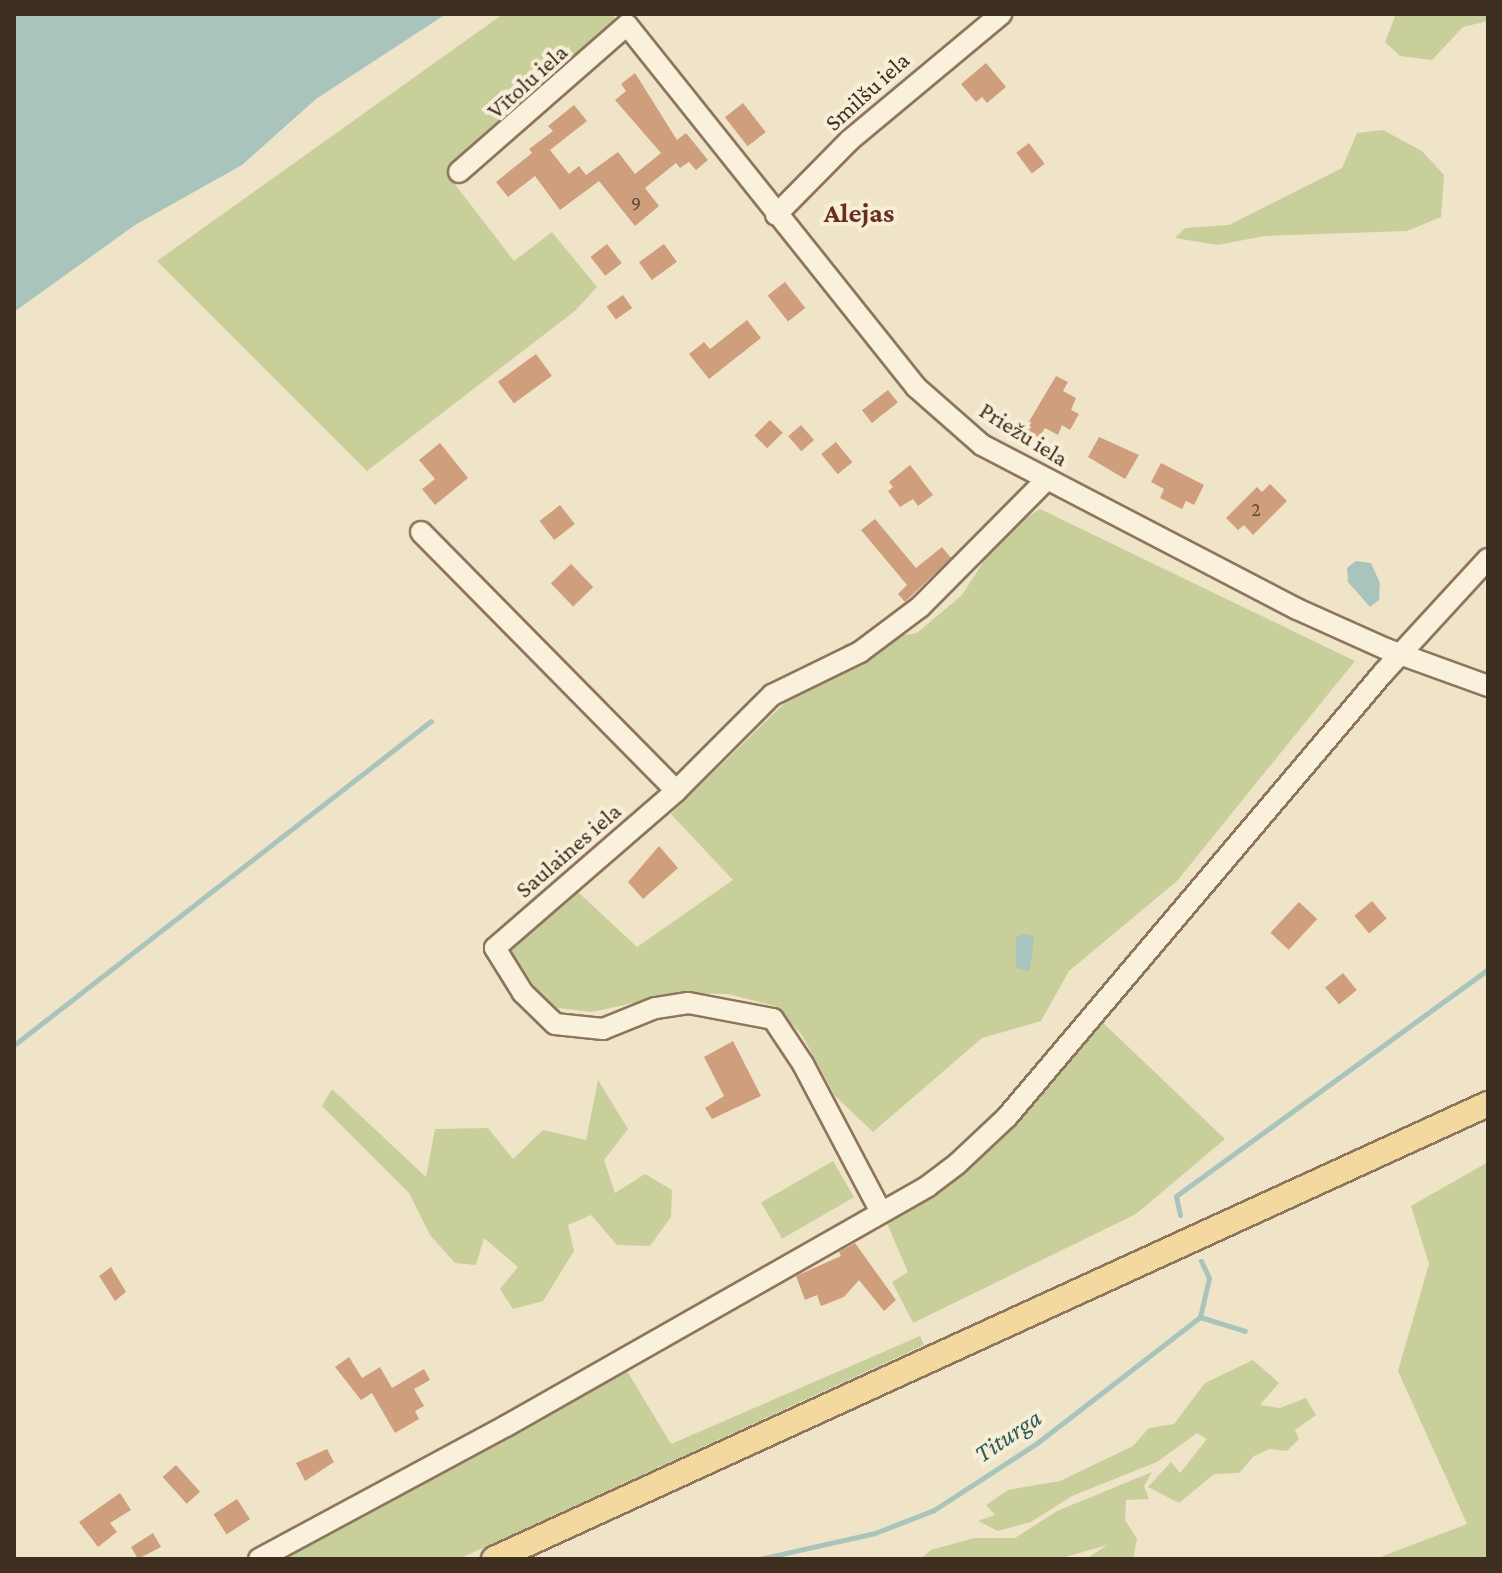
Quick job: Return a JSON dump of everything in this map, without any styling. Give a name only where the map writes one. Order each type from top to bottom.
[{"type":"main road","points":[[494,1559],[1488,1104]]},
{"type":"street","name":"Smilšu iela","points":[[776,215],[850,140],[1001,14]]},
{"type":"street","name":"Priežu iela","points":[[627,25],[916,387],[982,445],[1297,609],[1403,655],[1488,686]]},
{"type":"street","name":"Vītolu iela","points":[[459,172],[510,133],[627,25]]},
{"type":"street","name":"Saulaines iela","points":[[881,1212],[803,1064],[773,1019],[688,1003],[655,1008],[603,1029],[555,1024],[523,993],[495,948],[676,791],[772,695],[860,652],[920,607],[1046,480]]},
{"type":"street","points":[[421,532],[676,791]]},
{"type":"street","points":[[259,1559],[506,1426],[881,1212],[957,1164],[1007,1117],[1488,559]]},
{"type":"green space","points":[[503,14],[612,14],[619,23],[447,174],[514,261],[552,232],[597,287],[576,310],[367,471],[157,261]]},
{"type":"green space","points":[[1396,14],[1488,14],[1488,21],[1463,27],[1432,60],[1400,56],[1385,42]]},
{"type":"green space","points":[[1383,130],[1422,151],[1444,175],[1441,217],[1407,231],[1265,236],[1217,245],[1175,238],[1185,228],[1229,225],[1342,168],[1357,133]]},
{"type":"green space","points":[[1040,509],[1355,661],[1177,881],[1069,971],[1041,1021],[982,1038],[873,1132],[835,1096],[802,1035],[775,1006],[728,994],[679,993],[592,1012],[549,1007],[507,946],[577,891],[637,947],[733,880],[671,814],[845,644],[917,633],[962,595],[1002,533]]},
{"type":"green space","points":[[1100,1020],[1225,1139],[1136,1214],[913,1323],[892,1282],[908,1272],[886,1221],[982,1156]]},
{"type":"green space","points":[[598,1080],[628,1129],[604,1160],[615,1193],[645,1174],[672,1190],[671,1217],[650,1246],[617,1245],[591,1215],[568,1225],[574,1251],[543,1301],[513,1309],[500,1289],[518,1267],[484,1238],[476,1265],[455,1263],[430,1235],[409,1193],[322,1106],[332,1089],[426,1177],[435,1129],[488,1128],[513,1159],[543,1130],[586,1140]]},
{"type":"green space","points":[[833,1161],[854,1197],[782,1239],[761,1202]]},
{"type":"green space","points":[[1488,1162],[1488,1559],[1375,1559],[1467,1524],[1398,1371],[1429,1264],[1411,1206]]},
{"type":"green space","points":[[920,1336],[924,1345],[459,1559],[290,1559],[295,1548],[624,1366],[671,1444]]},
{"type":"green space","points":[[1253,1360],[1279,1383],[1260,1405],[1280,1408],[1306,1398],[1316,1415],[1295,1430],[1299,1439],[1287,1451],[1269,1449],[1254,1456],[1239,1473],[1214,1474],[1179,1503],[1148,1487],[1171,1462],[1180,1473],[1207,1439],[1197,1433],[1157,1462],[1072,1496],[1031,1522],[998,1531],[978,1521],[995,1515],[986,1505],[1008,1490],[1060,1481],[1133,1446],[1149,1428],[1174,1424],[1205,1383]]},
{"type":"green space","points":[[1152,1472],[1144,1486],[1149,1499],[1126,1500],[1125,1520],[1137,1539],[1133,1559],[1086,1559],[1107,1545],[1059,1559],[920,1559],[931,1550],[974,1538],[1015,1538],[1057,1511]]},
{"type":"water","points":[[14,14],[446,14],[316,99],[242,165],[135,225],[14,312]]},
{"type":"water","points":[[1356,561],[1371,563],[1380,583],[1379,600],[1370,607],[1348,582],[1347,568]]},
{"type":"water","points":[[1023,934],[1034,936],[1030,971],[1016,968],[1016,937]]},
{"type":"building","points":[[986,63],[1006,87],[987,103],[982,97],[976,102],[961,84]]},
{"type":"building","points":[[635,73],[677,140],[686,133],[708,160],[696,170],[689,162],[680,168],[676,163],[645,188],[659,206],[635,226],[599,181],[560,210],[535,176],[508,197],[496,182],[532,153],[529,149],[553,131],[548,126],[574,105],[587,121],[550,150],[569,174],[579,166],[586,175],[618,152],[635,174],[661,153],[615,100],[626,91],[621,84]]},
{"type":"building","points":[[743,103],[766,132],[748,146],[725,117]]},
{"type":"building","points":[[1029,143],[1045,164],[1032,173],[1016,153]]},
{"type":"building","points":[[607,244],[622,263],[605,276],[590,257]]},
{"type":"building","points":[[664,244],[677,262],[652,280],[639,262]]},
{"type":"building","points":[[785,282],[805,308],[788,322],[768,296]]},
{"type":"building","points":[[623,295],[632,308],[616,320],[607,306]]},
{"type":"building","points":[[747,320],[761,338],[709,379],[689,354],[704,342],[710,349]]},
{"type":"building","points":[[536,354],[552,376],[514,403],[498,382]]},
{"type":"building","points":[[1056,376],[1068,382],[1063,391],[1076,398],[1071,410],[1079,414],[1070,430],[1062,425],[1058,435],[1045,428],[1039,438],[1024,430]]},
{"type":"building","points":[[888,390],[898,403],[872,423],[862,410]]},
{"type":"building","points":[[770,420],[783,433],[767,448],[754,436]]},
{"type":"building","points":[[801,425],[814,440],[801,451],[788,436]]},
{"type":"building","points":[[1099,437],[1139,455],[1125,479],[1088,457]]},
{"type":"building","points":[[836,442],[852,462],[838,474],[821,454]]},
{"type":"building","points":[[440,443],[468,478],[435,505],[422,489],[435,479],[419,460]]},
{"type":"building","points":[[1161,463],[1204,485],[1194,505],[1186,501],[1182,509],[1160,498],[1164,489],[1151,482]]},
{"type":"building","points":[[910,465],[933,495],[918,506],[913,499],[900,507],[888,491],[893,487],[889,482]]},
{"type":"building","points":[[1270,484],[1287,501],[1253,535],[1244,525],[1238,530],[1226,518],[1257,487],[1262,492]]},
{"type":"building","points":[[560,505],[575,524],[554,540],[540,521]]},
{"type":"building","points":[[875,519],[916,568],[942,547],[951,558],[905,602],[898,594],[907,585],[861,530]]},
{"type":"building","points":[[571,564],[593,587],[573,606],[551,583]]},
{"type":"building","points":[[659,846],[678,868],[643,899],[628,882]]},
{"type":"building","points":[[1372,901],[1387,919],[1369,933],[1354,916]]},
{"type":"building","points":[[1299,902],[1317,919],[1289,950],[1270,933]]},
{"type":"building","points":[[1343,973],[1357,990],[1339,1005],[1325,987]]},
{"type":"building","points":[[733,1041],[761,1096],[712,1119],[705,1108],[724,1096],[704,1057]]},
{"type":"building","points":[[855,1243],[896,1300],[884,1311],[859,1280],[844,1297],[821,1306],[817,1295],[805,1300],[796,1276],[841,1256],[839,1252]]},
{"type":"building","points":[[111,1267],[126,1292],[115,1301],[99,1276]]},
{"type":"building","points":[[349,1357],[362,1378],[380,1367],[392,1388],[424,1369],[430,1380],[414,1389],[424,1406],[415,1411],[419,1419],[395,1433],[372,1393],[361,1400],[335,1367]]},
{"type":"building","points":[[327,1449],[334,1462],[305,1481],[296,1463]]},
{"type":"building","points":[[176,1465],[200,1492],[187,1504],[163,1477]]},
{"type":"building","points":[[120,1493],[131,1510],[110,1523],[117,1532],[98,1547],[79,1522]]},
{"type":"building","points":[[237,1499],[250,1519],[227,1534],[214,1514]]},
{"type":"building","points":[[153,1533],[161,1547],[138,1559],[131,1547]]},
{"type":"waterway","points":[[14,1045],[431,721]]},
{"type":"waterway","name":"Titurga","points":[[1180,1215],[1176,1196],[1488,969]]},
{"type":"waterway","name":"Titurga","points":[[759,1559],[875,1533],[934,1510],[1037,1443],[1200,1317],[1209,1278],[1201,1261]]},
{"type":"waterway","points":[[1200,1317],[1245,1331]]},
{"type":"district","name":"Alejas","points":[[859,213]]}]
